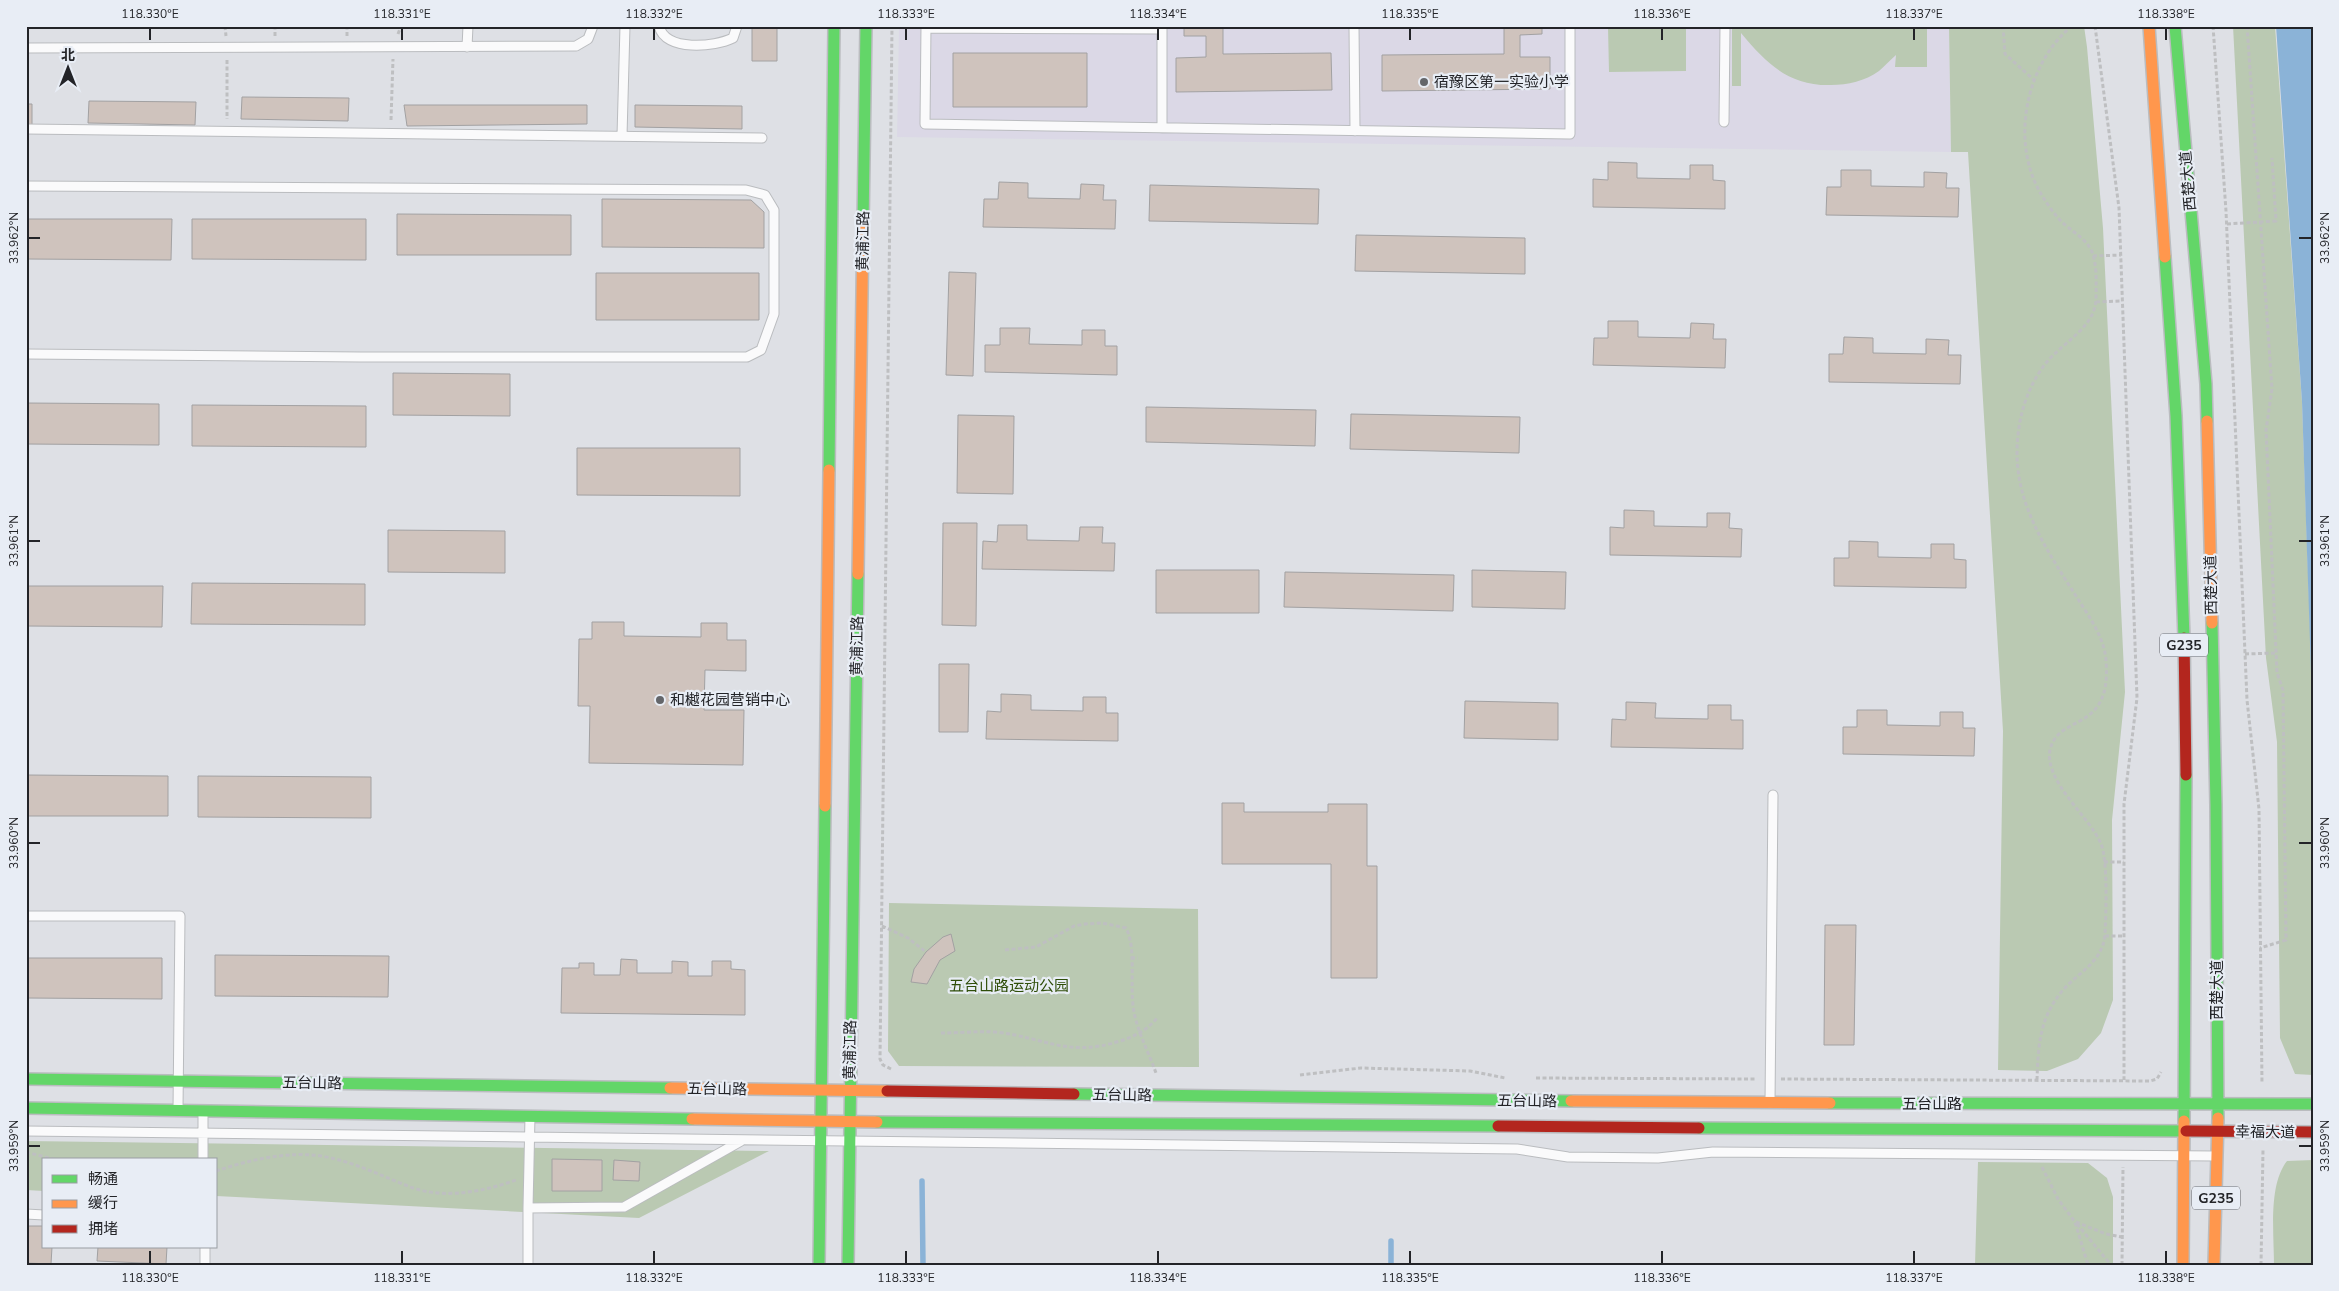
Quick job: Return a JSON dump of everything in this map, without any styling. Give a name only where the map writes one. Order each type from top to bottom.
[{"type":"main road","name":"黄浦江路","points":[[819,1265],[834,26]]},
{"type":"main road","name":"黄浦江路","points":[[848,1265],[866,26]]},
{"type":"main road","name":"西楚大道","points":[[2149,26],[2176,416],[2186,687],[2182,1265]]},
{"type":"main road","name":"西楚大道","points":[[2175,26],[2206,384],[2216,805],[2218,1104],[2214,1265]]},
{"type":"main road","name":"五台山路","points":[[26,1078],[820,1091],[1770,1103],[2218,1104]]},
{"type":"main road","name":"幸福大道","points":[[2218,1104],[2313,1104]]},
{"type":"main road","name":"五台山路","points":[[26,1108],[821,1120],[850,1122],[2217,1131]]},
{"type":"main road","name":"幸福大道","points":[[2217,1131],[2313,1132]]},
{"type":"lane","points":[[467,47],[468,26]]},
{"type":"lane","points":[[26,48],[576,46],[588,39],[593,26]]},
{"type":"lane","points":[[622,136],[625,26]]},
{"type":"lane","points":[[659,26],[661,33],[666,38],[679,43],[707,46],[722,44],[733,38],[737,26]]},
{"type":"lane","points":[[1354,26],[1355,131]]},
{"type":"lane","points":[[1162,128],[1162,28],[926,27],[925,124],[1162,128],[1355,131],[1570,134],[1570,26]]},
{"type":"lane","points":[[1724,26],[1724,122]]},
{"type":"lane","points":[[26,129],[762,138]]},
{"type":"lane","points":[[26,186],[746,190],[766,195],[774,210],[774,314],[761,350],[747,357],[361,357],[26,354]]},
{"type":"lane","points":[[1770,1103],[1773,795]]},
{"type":"lane","points":[[26,916],[180,916],[178,1111]]},
{"type":"lane","points":[[202,1112],[203,1158]]},
{"type":"lane","points":[[528,1265],[530,1116]]},
{"type":"lane","points":[[26,1131],[1517,1149],[1578,1157],[1658,1158],[1713,1152],[2217,1156]]},
{"type":"lane","points":[[528,1208],[624,1207],[742,1140]]},
{"type":"lane","points":[[26,1214],[42,1215]]},
{"type":"lane","points":[[205,1248],[205,1265]]},
{"type":"path","points":[[391,134],[393,47],[401,26]]},
{"type":"path","points":[[892,26],[880,1059],[883,1065],[896,1071]]},
{"type":"path","points":[[2003,26],[2005,54],[2034,80]]},
{"type":"path","points":[[2037,1080],[2038,1040],[2044,1020],[2059,994],[2095,961],[2102,951],[2105,936],[2104,862],[2101,844],[2061,789],[2051,763],[2050,749],[2060,734],[2097,711],[2105,693],[2108,678],[2106,656],[2103,644],[2084,609],[2040,538],[2024,502],[2017,454],[2020,416],[2032,383],[2047,362],[2093,317],[2096,302],[2093,256],[2088,245],[2059,219],[2040,193],[2029,164],[2024,134],[2028,102],[2034,80],[2047,55],[2072,26]]},
{"type":"path","points":[[2095,26],[2119,208],[2137,698],[2124,804],[2123,1104]]},
{"type":"path","points":[[2213,26],[2227,224],[2247,700],[2259,809],[2262,1103]]},
{"type":"path","points":[[2247,26],[2272,389],[2266,430],[2277,673],[2283,690],[2286,940],[2260,948]]},
{"type":"path","points":[[227,47],[227,132]]},
{"type":"path","points":[[2227,224],[2276,221],[2272,158]]},
{"type":"path","points":[[2093,256],[2121,254]]},
{"type":"path","points":[[2096,302],[2122,301]]},
{"type":"path","points":[[2245,654],[2276,653]]},
{"type":"path","points":[[2104,862],[2124,862]]},
{"type":"path","points":[[1005,950],[1036,947],[1074,926],[1102,923],[1126,928],[1130,941],[1134,1012],[1156,1073]]},
{"type":"path","points":[[882,926],[908,938],[926,952]]},
{"type":"path","points":[[2105,936],[2124,936]]},
{"type":"path","points":[[1130,958],[1138,958]]},
{"type":"path","points":[[941,1033],[994,1032],[1048,1045],[1081,1049],[1107,1046],[1141,1033],[1150,1027],[1158,1017]]},
{"type":"path","points":[[1292,1075],[1361,1068],[1470,1071],[1514,1078]]},
{"type":"path","points":[[1534,1078],[2150,1081],[2157,1078],[2163,1070]]},
{"type":"path","points":[[1146,1073],[1166,1074]]},
{"type":"path","points":[[2261,1265],[2263,1132]]},
{"type":"path","points":[[26,1152],[49,1158]]},
{"type":"path","points":[[2040,1154],[2048,1182],[2075,1222],[2111,1265]]},
{"type":"path","points":[[2122,1265],[2123,1155]]},
{"type":"path","points":[[218,1171],[273,1157],[320,1156],[362,1167],[409,1187],[445,1194],[482,1189],[529,1175]]},
{"type":"path","points":[[2075,1222],[2106,1234],[2122,1237]]},
{"type":"path","points":[[2075,1222],[2088,1265]]},
{"type":"shaded area","name":"宿豫区第一实验小学","points":[[899,26],[1949,26],[1951,152],[897,137]]},
{"type":"green space","points":[[1686,26],[1686,71],[1609,72],[1608,27]]},
{"type":"green space","points":[[1732,26],[1927,26],[1927,67],[1895,67],[1896,55],[1879,71],[1856,82],[1831,85],[1803,82],[1780,71],[1760,54],[1741,33],[1741,86],[1732,86]]},
{"type":"green space","points":[[1949,26],[2084,26],[2087,47],[2103,228],[2125,692],[2112,820],[2113,1000],[2101,1033],[2078,1059],[2047,1071],[1998,1070],[2003,731],[1968,152],[1951,152]]},
{"type":"green space","points":[[2233,26],[2275,26],[2302,402],[2312,686],[2313,1075],[2295,1074],[2280,1038],[2277,742],[2266,658]]},
{"type":"green space","name":"五台山路运动公园","points":[[889,903],[1198,909],[1199,1067],[899,1066],[888,1051]]},
{"type":"green space","points":[[26,1141],[769,1151],[639,1218],[218,1196],[218,1158],[42,1158],[42,1191],[26,1190]]},
{"type":"green space","points":[[2313,1160],[2312,1265],[2274,1265],[2273,1210],[2277,1183],[2281,1171],[2287,1161]]},
{"type":"green space","points":[[1978,1162],[2088,1163],[2107,1178],[2113,1197],[2113,1265],[1975,1265]]},
{"type":"water","points":[[2276,26],[2313,26],[2313,733],[2302,402]]},
{"type":"building","points":[[752,26],[777,26],[777,61],[752,61]]},
{"type":"building","points":[[1184,26],[1223,26],[1223,54],[1331,53],[1332,90],[1176,92],[1176,58],[1206,57],[1206,36],[1184,36]]},
{"type":"building","points":[[1504,26],[1542,26],[1542,34],[1520,35],[1520,57],[1550,57],[1550,89],[1382,91],[1382,55],[1504,54]]},
{"type":"building","points":[[953,53],[1087,53],[1087,107],[953,107]]},
{"type":"building","points":[[242,97],[349,98],[348,121],[241,119]]},
{"type":"building","points":[[89,101],[196,102],[195,125],[88,123]]},
{"type":"building","points":[[26,104],[32,104],[32,126],[26,126]]},
{"type":"building","points":[[404,105],[587,105],[587,124],[407,126]]},
{"type":"building","points":[[635,105],[742,106],[742,129],[635,127]]},
{"type":"building","points":[[1608,162],[1637,163],[1637,178],[1690,179],[1690,165],[1713,165],[1713,180],[1725,181],[1725,209],[1593,207],[1593,179],[1608,180]]},
{"type":"building","points":[[1841,170],[1871,170],[1871,186],[1924,187],[1924,172],[1947,173],[1946,188],[1959,188],[1958,217],[1826,215],[1827,187],[1841,187]]},
{"type":"building","points":[[999,182],[1028,183],[1028,198],[1080,199],[1081,184],[1104,185],[1103,200],[1116,200],[1115,229],[983,227],[984,199],[998,199]]},
{"type":"building","points":[[1150,185],[1319,189],[1318,224],[1149,221]]},
{"type":"building","points":[[602,199],[751,200],[764,212],[764,248],[602,247]]},
{"type":"building","points":[[397,214],[571,215],[571,255],[397,255]]},
{"type":"building","points":[[26,219],[172,219],[171,260],[26,259]]},
{"type":"building","points":[[192,219],[366,219],[366,260],[192,259]]},
{"type":"building","points":[[1356,235],[1525,238],[1525,274],[1355,271]]},
{"type":"building","points":[[949,272],[976,273],[973,376],[946,375]]},
{"type":"building","points":[[596,273],[759,273],[759,320],[596,320]]},
{"type":"building","points":[[1608,321],[1638,321],[1638,337],[1690,338],[1691,323],[1714,324],[1713,339],[1726,339],[1725,368],[1593,365],[1594,338],[1608,338]]},
{"type":"building","points":[[1000,328],[1030,328],[1029,344],[1082,345],[1082,330],[1105,330],[1105,346],[1117,346],[1117,375],[985,372],[985,345],[1000,345]]},
{"type":"building","points":[[1844,337],[1873,338],[1873,353],[1926,354],[1926,339],[1949,340],[1948,355],[1961,355],[1960,384],[1829,382],[1829,354],[1843,354]]},
{"type":"building","points":[[393,373],[510,374],[510,416],[393,415]]},
{"type":"building","points":[[26,403],[159,404],[159,445],[26,444]]},
{"type":"building","points":[[192,405],[366,406],[366,447],[192,446]]},
{"type":"building","points":[[1146,407],[1316,410],[1315,446],[1146,442]]},
{"type":"building","points":[[1351,414],[1520,417],[1519,453],[1350,449]]},
{"type":"building","points":[[958,415],[1014,416],[1013,494],[957,493]]},
{"type":"building","points":[[577,448],[740,448],[740,496],[577,495]]},
{"type":"building","points":[[1624,510],[1654,511],[1654,526],[1707,527],[1707,513],[1730,513],[1729,528],[1742,529],[1741,557],[1610,555],[1610,527],[1624,528]]},
{"type":"building","points":[[943,523],[977,523],[976,626],[942,625]]},
{"type":"building","points":[[998,525],[1027,525],[1027,540],[1079,541],[1080,527],[1103,527],[1102,543],[1115,543],[1114,571],[982,569],[983,541],[997,542]]},
{"type":"building","points":[[388,530],[505,531],[505,573],[388,572]]},
{"type":"building","points":[[1849,541],[1878,542],[1878,557],[1931,558],[1931,544],[1954,544],[1954,559],[1966,560],[1966,588],[1834,586],[1834,558],[1849,558]]},
{"type":"building","points":[[1156,570],[1259,570],[1259,613],[1156,613]]},
{"type":"building","points":[[1472,570],[1566,572],[1565,609],[1472,607]]},
{"type":"building","points":[[1285,572],[1454,575],[1453,611],[1284,607]]},
{"type":"building","points":[[192,583],[365,584],[365,625],[191,624]]},
{"type":"building","points":[[26,586],[163,586],[162,627],[26,626]]},
{"type":"building","points":[[592,622],[624,622],[624,636],[701,637],[701,623],[727,623],[727,640],[746,640],[746,671],[705,670],[704,710],[744,710],[743,765],[589,763],[590,706],[578,706],[579,639],[592,639]]},
{"type":"building","points":[[939,664],[969,664],[968,732],[939,732]]},
{"type":"building","points":[[1001,694],[1031,695],[1031,710],[1083,711],[1083,697],[1106,697],[1106,713],[1118,713],[1118,741],[986,739],[987,711],[1001,712]]},
{"type":"building","points":[[1465,701],[1558,703],[1558,740],[1464,738]]},
{"type":"building","points":[[1626,702],[1656,703],[1655,718],[1708,719],[1708,705],[1731,705],[1731,720],[1743,720],[1743,749],[1611,747],[1612,719],[1626,720]]},
{"type":"building","points":[[1857,710],[1887,710],[1887,725],[1940,726],[1940,712],[1963,712],[1963,728],[1975,728],[1974,756],[1843,754],[1843,727],[1857,727]]},
{"type":"building","points":[[26,775],[168,776],[168,816],[26,816]]},
{"type":"building","points":[[198,776],[371,777],[371,818],[198,817]]},
{"type":"building","points":[[1222,803],[1244,803],[1244,812],[1328,812],[1328,804],[1367,804],[1367,866],[1377,866],[1377,978],[1331,978],[1331,864],[1222,864]]},
{"type":"building","points":[[1825,925],[1856,925],[1854,1045],[1824,1045]]},
{"type":"building","points":[[951,934],[955,951],[940,960],[927,984],[911,982],[914,969],[926,952],[943,937]]},
{"type":"building","points":[[215,955],[389,956],[388,997],[215,996]]},
{"type":"building","points":[[26,958],[162,958],[162,999],[26,998]]},
{"type":"building","points":[[621,959],[637,960],[637,973],[672,973],[672,961],[688,962],[688,976],[712,976],[712,961],[731,961],[731,969],[745,970],[745,1015],[561,1013],[562,968],[579,968],[579,963],[594,963],[594,975],[620,975]]},
{"type":"building","points":[[552,1159],[602,1160],[602,1191],[552,1191]]},
{"type":"building","points":[[614,1160],[640,1162],[639,1181],[613,1180]]},
{"type":"building","points":[[26,1226],[42,1226],[42,1248],[52,1248],[51,1264],[26,1263]]},
{"type":"building","points":[[98,1248],[167,1248],[166,1264],[97,1261]]},
{"type":"waterway","points":[[922,1181],[923,1265]]},
{"type":"waterway","points":[[1391,1241],[1391,1265]]},
{"type":"traffic: fast","points":[[829,470],[834,26]]},
{"type":"traffic: fast","points":[[863,224],[866,26]]},
{"type":"traffic: fast","points":[[2175,26],[2206,384],[2207,421]]},
{"type":"traffic: fast","points":[[2165,257],[2176,416],[2184,638]]},
{"type":"traffic: fast","points":[[848,1265],[858,574]]},
{"type":"traffic: fast","points":[[2212,623],[2216,805],[2218,1118]]},
{"type":"traffic: fast","points":[[2184,1121],[2186,775]]},
{"type":"traffic: fast","points":[[819,1265],[825,806]]},
{"type":"traffic: fast","points":[[26,1079],[670,1088]]},
{"type":"traffic: fast","points":[[1074,1094],[1571,1101]]},
{"type":"traffic: fast","points":[[1830,1103],[2313,1104]]},
{"type":"traffic: fast","points":[[26,1108],[692,1119]]},
{"type":"traffic: fast","points":[[877,1122],[1498,1126]]},
{"type":"traffic: fast","points":[[1699,1128],[2186,1131]]},
{"type":"traffic: slow","points":[[2149,26],[2165,257]]},
{"type":"traffic: slow","points":[[858,574],[863,224]]},
{"type":"traffic: slow","points":[[2207,421],[2212,623]]},
{"type":"traffic: slow","points":[[825,806],[829,470]]},
{"type":"traffic: slow","points":[[670,1088],[887,1091]]},
{"type":"traffic: slow","points":[[1571,1101],[1830,1103]]},
{"type":"traffic: slow","points":[[2214,1265],[2218,1118]]},
{"type":"traffic: slow","points":[[692,1119],[877,1122]]},
{"type":"traffic: slow","points":[[2183,1265],[2184,1121]]},
{"type":"traffic: jam","points":[[2184,638],[2186,775]]},
{"type":"traffic: jam","points":[[887,1091],[1074,1094]]},
{"type":"traffic: jam","points":[[1498,1126],[1699,1128]]},
{"type":"traffic: jam","points":[[2186,1131],[2313,1132]]},
{"type":"place","name":"宿豫区第一实验小学","points":[[1424,82]]},
{"type":"place","name":"和樾花园营销中心","points":[[660,700]]}]
